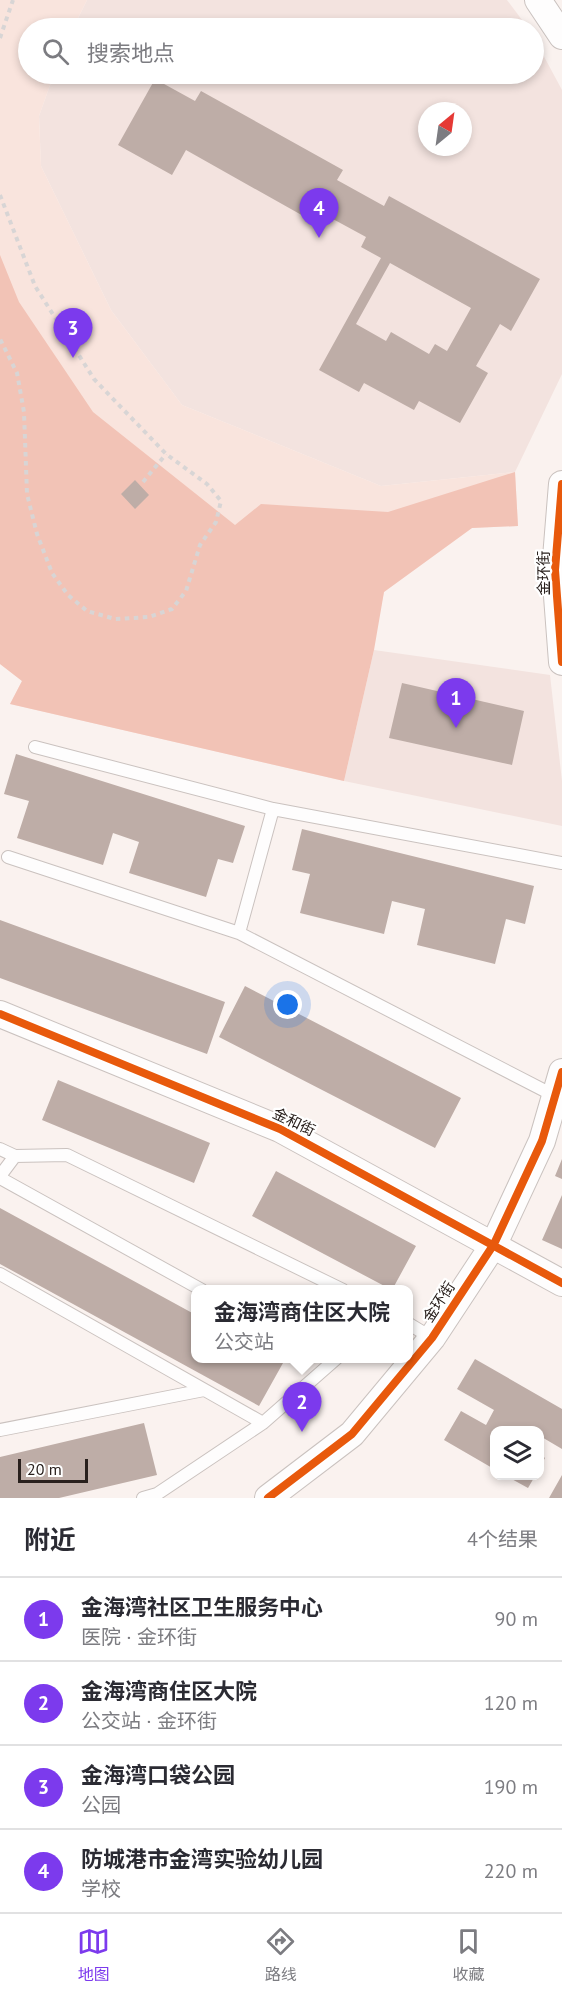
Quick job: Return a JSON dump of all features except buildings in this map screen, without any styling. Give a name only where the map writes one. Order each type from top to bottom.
[{"type":"street","points":[[538,0],[562,36]]},
{"type":"street","name":"金环街","points":[[562,484],[555,570],[562,662]]},
{"type":"street","name":"金和街","points":[[0,1014],[280,1129],[562,1283]]},
{"type":"street","name":"金环街","points":[[413,1361],[432,1338],[494,1244],[543,1141],[562,1072]]},
{"type":"street","name":"金环街","points":[[268,1498],[352,1434],[411,1363]]},
{"type":"lane","points":[[35,747],[273,809],[562,863]]},
{"type":"lane","points":[[239,933],[273,809]]},
{"type":"lane","points":[[8,857],[239,933],[555,1096]]},
{"type":"lane","points":[[0,1149],[15,1156],[67,1155],[333,1285]]},
{"type":"lane","points":[[15,1156],[0,1177],[193,1285]]},
{"type":"lane","points":[[0,1274],[263,1423]]},
{"type":"lane","points":[[413,1327],[432,1338]]},
{"type":"lane","points":[[143,1498],[157,1494],[263,1423],[330,1363]]},
{"type":"lane","points":[[0,1430],[204,1390]]},
{"type":"path","points":[[0,38],[13,0]]},
{"type":"path","points":[[0,195],[34,286],[94,379],[166,454],[207,484],[221,501],[216,522],[200,545],[186,591],[172,609],[149,616],[115,619],[87,611],[68,595],[52,573],[37,534],[27,494],[24,412],[17,373],[0,339]]},
{"type":"path","points":[[143,482],[166,454]]},
{"type":"shaded area","points":[[0,0],[87,0],[78,18],[18,18],[18,84],[50,84],[39,116],[41,166],[111,310],[182,405],[381,486],[515,472],[518,526],[472,528],[384,592],[344,781],[10,704],[22,681],[0,664]]},
{"type":"shaded area","points":[[87,0],[507,0],[520,18],[78,18]]},
{"type":"shaded area","points":[[544,57],[562,90],[562,374],[515,472],[381,486],[182,405],[111,310],[41,166],[39,116],[50,84],[544,84]]},
{"type":"shaded area","points":[[0,255],[19,302],[93,412],[235,525],[261,504],[388,512],[515,472],[518,526],[472,528],[384,592],[374,650],[344,781],[10,704],[22,681],[0,664]]},
{"type":"shaded area","points":[[374,650],[550,675],[562,781],[562,826],[344,781]]},
{"type":"cycle path","points":[[562,484],[555,570],[562,662]]},
{"type":"cycle path","points":[[0,1014],[280,1129],[562,1283]]},
{"type":"cycle path","points":[[413,1361],[432,1338],[494,1244],[542,1141],[562,1072]]},
{"type":"cycle path","points":[[268,1498],[352,1434],[411,1363]]},
{"type":"place","name":"防城港市金湾实验幼儿园","points":[[319,238]]},
{"type":"place","name":"金海湾口袋公园","points":[[73,358]]},
{"type":"place","name":"金海湾社区卫生服务中心","points":[[456,728]]},
{"type":"place","name":"金海湾商住区大院","points":[[302,1432]]}]
